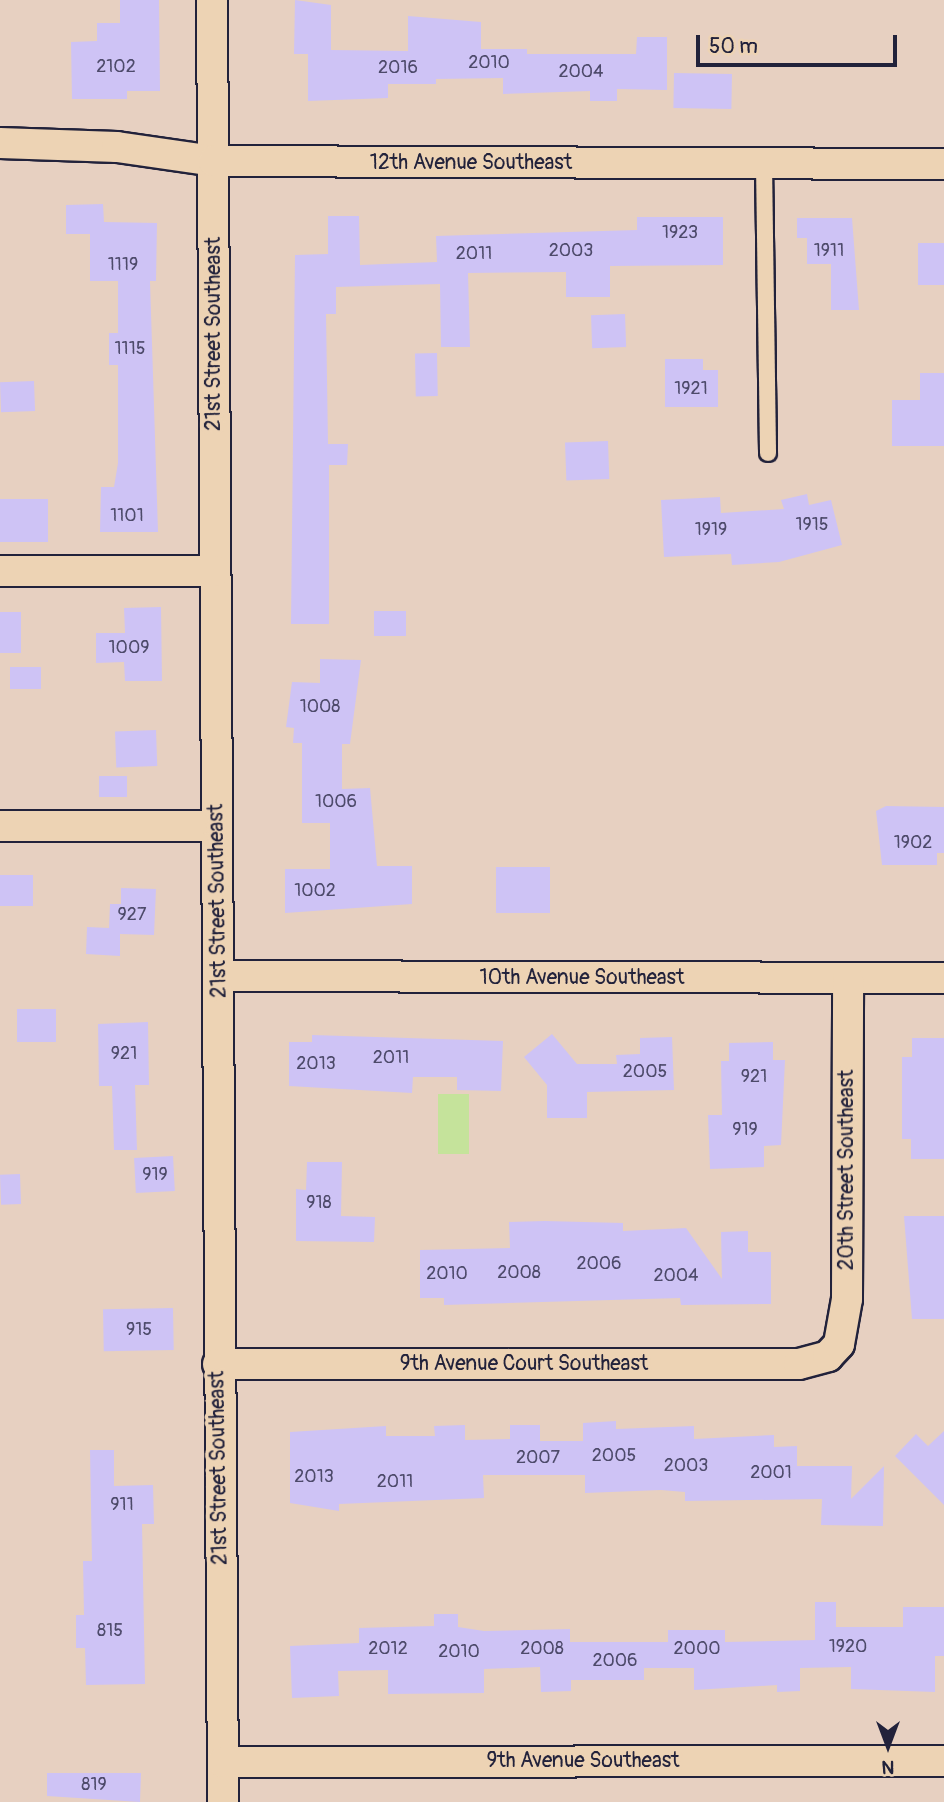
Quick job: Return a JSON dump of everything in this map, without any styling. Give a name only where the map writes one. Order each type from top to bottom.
[{"type":"street","name":"21st Street Southeast","points":[[212,0],[219,976],[218,1364],[223,1802]]},
{"type":"street","name":"12th Avenue Southeast","points":[[0,143],[117,147],[214,162],[944,164]]},
{"type":"street","points":[[0,571],[215,571]]},
{"type":"street","points":[[0,825],[216,825]]},
{"type":"street","name":"10th Avenue Southeast","points":[[219,976],[944,978]]},
{"type":"street","name":"20th Street Southeast","points":[[828,1356],[839,1344],[846,1307],[848,979]]},
{"type":"street","name":"9th Avenue Court Southeast","points":[[218,1364],[799,1364],[828,1356]]},
{"type":"street","name":"9th Avenue Southeast","points":[[223,1762],[944,1761]]},
{"type":"lane","points":[[764,164],[768,453]]},
{"type":"green space","points":[[438,1094],[469,1094],[469,1154],[438,1154]]},
{"type":"building","points":[[120,0],[159,0],[160,91],[127,91],[127,99],[72,99],[71,42],[97,41],[97,23],[120,23]]},
{"type":"building","points":[[295,0],[331,5],[331,50],[408,51],[408,16],[481,22],[481,49],[527,49],[527,54],[636,54],[637,37],[667,37],[667,90],[617,89],[617,101],[590,101],[590,91],[503,94],[503,78],[436,79],[436,84],[388,84],[388,98],[308,101],[308,54],[294,54]]},
{"type":"building","points":[[674,73],[732,74],[731,109],[673,108]]},
{"type":"building","points":[[103,204],[104,222],[157,223],[156,281],[150,281],[158,532],[100,532],[101,487],[114,487],[118,463],[118,365],[109,365],[109,333],[118,333],[118,281],[90,281],[90,234],[66,234],[66,205]]},
{"type":"building","points":[[328,216],[359,216],[360,265],[437,262],[436,236],[637,230],[637,217],[723,217],[723,265],[610,266],[610,297],[566,297],[566,272],[468,273],[470,347],[441,347],[440,284],[336,287],[336,314],[326,314],[328,444],[348,444],[347,465],[329,465],[329,624],[291,624],[295,255],[328,254]]},
{"type":"building","points":[[797,218],[852,218],[859,310],[831,310],[831,264],[807,264],[807,238],[797,238]]},
{"type":"building","points":[[918,243],[944,243],[944,285],[918,285]]},
{"type":"building","points":[[625,314],[626,347],[592,348],[591,315]]},
{"type":"building","points":[[415,353],[437,353],[438,396],[416,396]]},
{"type":"building","points":[[665,359],[703,359],[703,370],[718,370],[718,407],[665,407]]},
{"type":"building","points":[[920,373],[944,373],[944,446],[892,446],[892,400],[920,400]]},
{"type":"building","points":[[34,381],[35,411],[1,412],[0,382]]},
{"type":"building","points":[[608,441],[609,479],[566,480],[565,443]]},
{"type":"building","points":[[807,494],[809,505],[831,500],[842,545],[779,562],[732,565],[731,554],[664,557],[661,500],[720,497],[721,513],[784,509],[781,500]]},
{"type":"building","points":[[0,499],[48,499],[48,542],[0,542]]},
{"type":"building","points":[[161,607],[162,681],[125,681],[124,662],[96,663],[96,633],[125,633],[124,608]]},
{"type":"building","points":[[374,611],[406,611],[406,636],[374,636]]},
{"type":"building","points":[[0,612],[21,612],[21,653],[0,653]]},
{"type":"building","points":[[320,659],[361,660],[350,744],[342,744],[342,789],[370,788],[377,866],[412,866],[412,904],[285,913],[285,869],[330,869],[330,823],[302,823],[302,743],[293,743],[294,728],[286,727],[292,682],[320,683]]},
{"type":"building","points":[[10,667],[41,667],[41,689],[10,689]]},
{"type":"building","points":[[156,730],[157,766],[116,767],[115,731]]},
{"type":"building","points":[[99,776],[127,776],[127,797],[99,797]]},
{"type":"building","points":[[886,806],[944,807],[944,853],[937,853],[937,865],[882,865],[876,811]]},
{"type":"building","points":[[496,867],[550,867],[550,913],[496,913]]},
{"type":"building","points":[[0,875],[33,875],[33,906],[0,906]]},
{"type":"building","points":[[121,888],[156,889],[154,935],[120,934],[120,956],[86,954],[87,927],[109,928],[110,904],[121,904]]},
{"type":"building","points":[[17,1009],[56,1009],[56,1042],[17,1042]]},
{"type":"building","points":[[148,1022],[149,1085],[135,1085],[137,1150],[114,1150],[112,1086],[99,1086],[98,1024]]},
{"type":"building","points":[[552,1034],[577,1064],[617,1064],[616,1055],[640,1054],[640,1038],[672,1037],[674,1090],[587,1092],[587,1118],[547,1118],[547,1085],[524,1057]]},
{"type":"building","points":[[312,1035],[503,1041],[501,1091],[457,1090],[457,1077],[413,1077],[412,1093],[289,1086],[289,1042],[312,1042]]},
{"type":"building","points":[[912,1038],[944,1038],[944,1159],[911,1159],[911,1139],[902,1139],[902,1057],[912,1057]]},
{"type":"building","points":[[773,1042],[773,1060],[785,1060],[781,1145],[764,1146],[764,1167],[710,1169],[708,1115],[722,1115],[721,1061],[729,1061],[729,1043]]},
{"type":"building","points":[[173,1156],[175,1191],[136,1193],[134,1158]]},
{"type":"building","points":[[307,1162],[342,1162],[341,1216],[375,1217],[374,1242],[296,1241],[296,1189],[306,1190]]},
{"type":"building","points":[[20,1174],[21,1204],[1,1205],[0,1175]]},
{"type":"building","points":[[904,1216],[944,1216],[944,1319],[912,1319]]},
{"type":"building","points":[[509,1222],[623,1223],[623,1231],[686,1228],[722,1279],[721,1232],[748,1231],[748,1252],[771,1252],[771,1304],[681,1305],[680,1298],[444,1305],[444,1298],[420,1298],[420,1250],[510,1248]]},
{"type":"building","points":[[173,1308],[174,1350],[104,1351],[103,1309]]},
{"type":"building","points":[[616,1421],[616,1429],[694,1426],[694,1439],[774,1435],[774,1447],[797,1446],[797,1466],[852,1466],[851,1499],[884,1466],[883,1526],[821,1525],[822,1499],[685,1501],[685,1492],[661,1490],[585,1493],[585,1475],[483,1475],[484,1498],[339,1504],[339,1511],[290,1503],[290,1432],[386,1426],[386,1436],[435,1436],[434,1426],[465,1425],[465,1440],[510,1439],[510,1425],[540,1425],[540,1441],[583,1441],[583,1423]]},
{"type":"building","points":[[944,1431],[944,1505],[895,1456],[916,1434],[928,1446]]},
{"type":"building","points":[[90,1450],[114,1450],[114,1486],[153,1485],[154,1524],[142,1524],[145,1684],[86,1685],[85,1648],[76,1648],[76,1615],[84,1615],[83,1561],[92,1561]]},
{"type":"building","points":[[815,1602],[836,1602],[836,1627],[903,1627],[903,1607],[944,1607],[944,1656],[935,1656],[935,1692],[851,1689],[851,1667],[800,1668],[800,1691],[777,1692],[777,1685],[694,1690],[694,1668],[644,1668],[644,1680],[571,1680],[571,1691],[541,1692],[540,1667],[484,1669],[484,1693],[388,1694],[388,1670],[338,1671],[339,1696],[292,1698],[290,1646],[359,1643],[359,1628],[434,1626],[434,1614],[458,1614],[458,1627],[484,1631],[570,1629],[570,1642],[668,1642],[668,1630],[725,1630],[725,1642],[815,1640]]},
{"type":"building","points":[[47,1773],[141,1773],[140,1802],[47,1796]]}]
